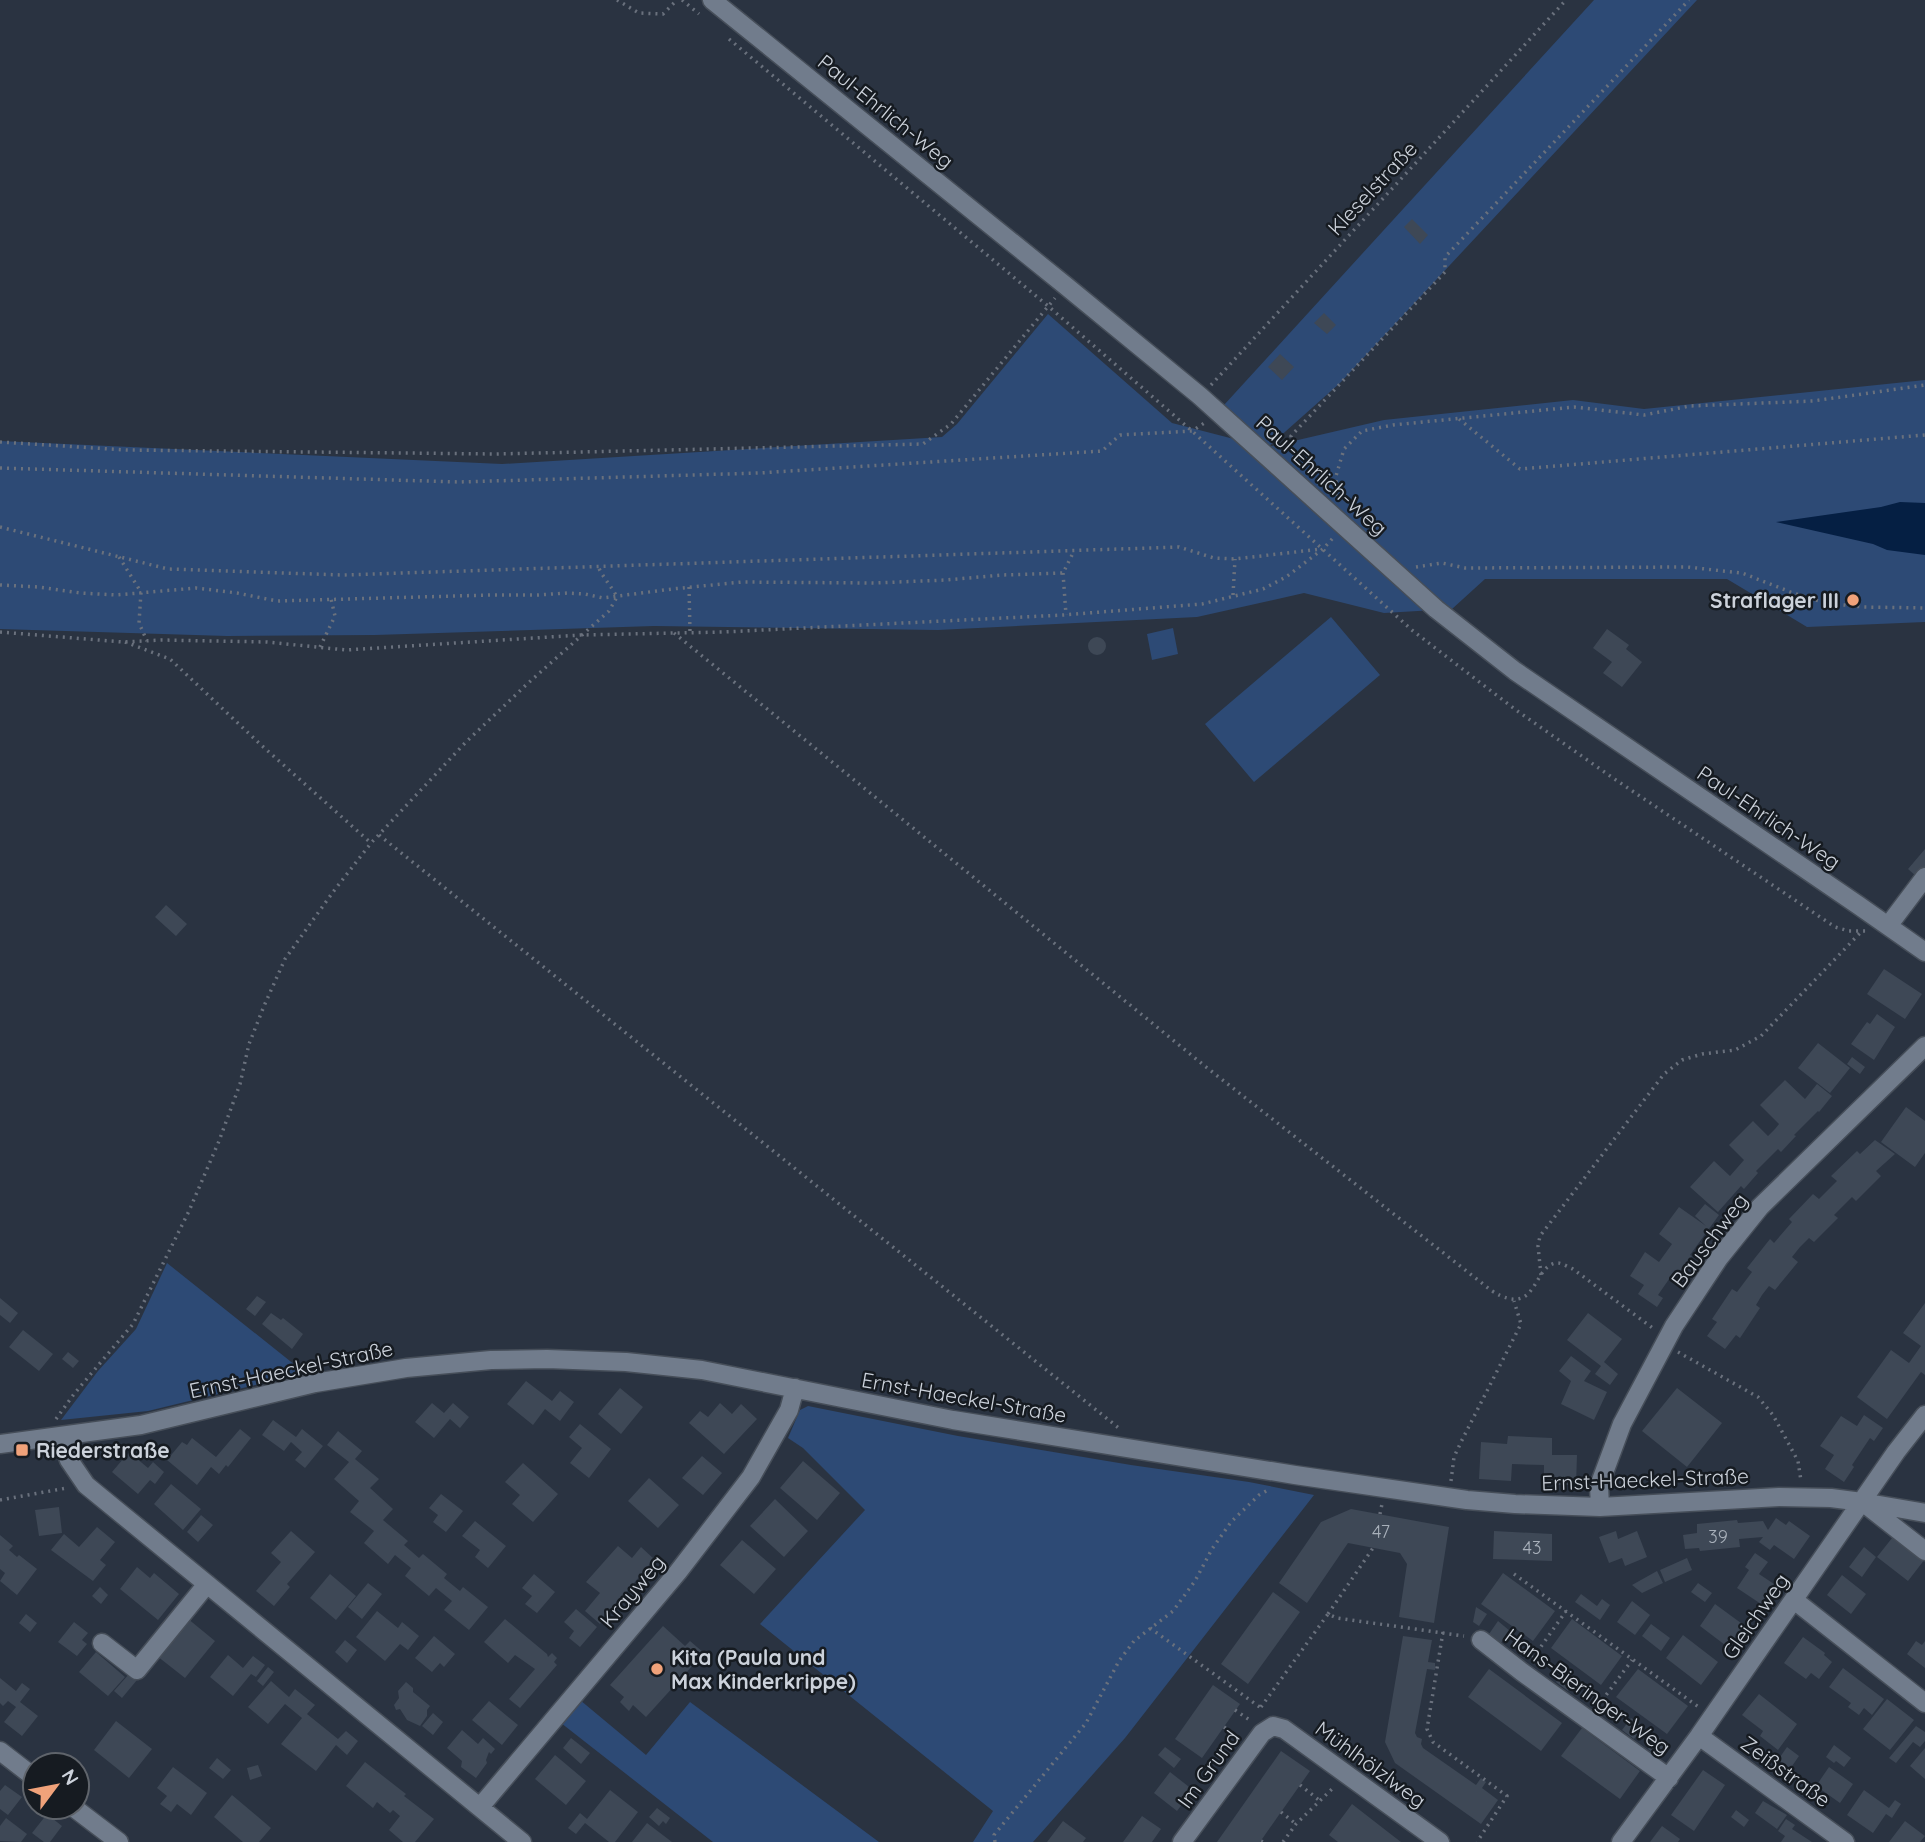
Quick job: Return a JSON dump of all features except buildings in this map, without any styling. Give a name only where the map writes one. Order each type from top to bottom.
[{"type":"street","name":"Paul-Ehrlich-Weg","points":[[712,0],[1200,397],[1436,609],[1515,671],[1925,952]]},
{"type":"street","points":[[1881,921],[1925,877]]},
{"type":"street","name":"Bauschweg","points":[[1600,1507],[1599,1486],[1622,1424],[1665,1341],[1720,1258],[1760,1208],[1925,1046]]},
{"type":"street","name":"Ernst-Haeckel-Straße","points":[[0,1444],[141,1425],[315,1383],[406,1367],[491,1360],[547,1359],[626,1362],[702,1370],[953,1420],[1467,1500],[1538,1506],[1600,1507],[1714,1499],[1801,1497],[1862,1502],[1925,1513]]},
{"type":"street","name":"Krayweg","points":[[480,1807],[678,1572],[751,1477],[789,1410],[795,1388]]},
{"type":"street","name":"Gleichweg","points":[[1620,1842],[1699,1737],[1896,1452],[1925,1415]]},
{"type":"street","points":[[61,1437],[69,1461],[86,1485],[522,1842]]},
{"type":"street","points":[[1862,1502],[1925,1551]]},
{"type":"street","points":[[102,1643],[137,1670],[207,1584]]},
{"type":"street","points":[[1794,1600],[1925,1703]]},
{"type":"street","name":"Hans-Bieringer-Weg","points":[[1481,1640],[1669,1778]]},
{"type":"street","name":"Mühlhölzlweg","points":[[1273,1726],[1284,1729],[1440,1842]]},
{"type":"street","name":"Im Grund","points":[[1182,1842],[1262,1733],[1273,1726]]},
{"type":"street","name":"Zeißstraße","points":[[1699,1737],[1846,1842]]},
{"type":"street","points":[[0,1751],[21,1767]]},
{"type":"street","points":[[91,1820],[119,1842]]},
{"type":"path","points":[[617,0],[639,13],[663,14],[680,0],[703,18]]},
{"type":"path","name":"Kleselstraße","points":[[1200,397],[1566,0]]},
{"type":"path","points":[[1294,461],[1291,436],[1445,272],[1445,257],[1689,0]]},
{"type":"path","points":[[724,35],[1048,306],[1192,431],[1413,631],[1516,710],[1835,927],[1862,932],[1881,921]]},
{"type":"path","points":[[0,442],[126,450],[496,454],[923,444],[951,424],[1066,286]]},
{"type":"path","points":[[0,632],[123,642],[267,642],[346,650],[581,635],[1066,615],[1202,604],[1263,589],[1293,572],[1323,549],[1341,523],[1336,476],[1344,449],[1362,431],[1393,425],[1574,407],[1644,415],[1690,406],[1813,401],[1925,385]]},
{"type":"path","points":[[0,468],[432,481],[760,473],[1102,451],[1121,435],[1192,431],[1219,414]]},
{"type":"path","points":[[1459,419],[1520,469],[1925,435]]},
{"type":"path","points":[[0,527],[168,569],[343,575],[1179,547],[1214,558],[1235,559],[1323,549]]},
{"type":"path","points":[[1066,615],[1063,573],[1073,552]]},
{"type":"path","points":[[119,557],[141,592],[139,623],[147,640]]},
{"type":"path","points":[[1233,596],[1235,559]]},
{"type":"path","points":[[1399,576],[1415,567],[1442,563],[1465,568],[1687,567],[1742,573],[1826,603],[1863,607],[1925,608]]},
{"type":"path","points":[[598,566],[617,597]]},
{"type":"path","points":[[0,585],[116,595],[196,588],[277,601],[567,593],[603,598],[742,582],[874,583],[1063,573]]},
{"type":"path","points":[[689,587],[690,632]]},
{"type":"path","points":[[61,1437],[54,1422],[133,1324],[189,1211],[240,1084],[249,1044],[285,959],[333,892],[379,835],[466,742],[609,611],[617,597]]},
{"type":"path","points":[[320,647],[335,616],[331,599]]},
{"type":"path","points":[[674,633],[1206,1067],[1492,1291],[1514,1301],[1526,1296],[1549,1265],[1559,1262],[1573,1269],[1665,1341],[1758,1396],[1773,1415],[1798,1461],[1801,1471],[1801,1497]]},
{"type":"path","points":[[123,642],[170,659],[260,744],[372,843]]},
{"type":"path","points":[[379,835],[1149,1451]]},
{"type":"path","points":[[1541,1275],[1539,1236],[1664,1074],[1682,1060],[1702,1054],[1735,1050],[1761,1036],[1862,932],[1881,921]]},
{"type":"path","points":[[1451,1481],[1454,1457],[1521,1324],[1514,1301]]},
{"type":"path","points":[[995,1842],[993,1835],[1086,1723],[1119,1661],[1134,1641],[1172,1611],[1195,1581],[1212,1549],[1231,1522],[1259,1495],[1295,1475]]},
{"type":"path","points":[[0,1500],[86,1485]]},
{"type":"path","points":[[1150,1628],[1261,1707],[1373,1548]]},
{"type":"path","points":[[1514,1574],[1713,1717]]},
{"type":"path","points":[[1522,1672],[1566,1611]]},
{"type":"path","points":[[1328,1614],[1337,1618],[1443,1632],[1481,1640]]},
{"type":"path","points":[[1443,1632],[1427,1729],[1433,1742],[1507,1796],[1477,1842]]},
{"type":"path","points":[[1588,1720],[1632,1660]]},
{"type":"path","points":[[1283,1842],[1296,1824],[1331,1791],[1345,1773]]},
{"type":"path","points":[[1300,1786],[1320,1800]]},
{"type":"path","points":[[1281,1812],[1296,1824]]},
{"type":"shaded area","points":[[1594,0],[1697,0],[1340,383],[1268,447],[1384,420],[1573,400],[1644,409],[1925,380],[1925,622],[1807,627],[1727,579],[1485,579],[1452,609],[1384,613],[1304,593],[1197,617],[938,630],[654,626],[375,635],[227,636],[0,629],[0,441],[502,464],[942,437],[957,424],[1048,314],[1172,423],[1265,447],[1224,405]]},
{"type":"shaded area","points":[[1900,502],[1925,503],[1925,555],[1887,550],[1873,544],[1776,522],[1881,507]]},
{"type":"shaded area","points":[[1331,617],[1380,675],[1254,782],[1205,724]]},
{"type":"shaded area","points":[[1173,628],[1178,654],[1152,660],[1147,634]]},
{"type":"shaded area","points":[[167,1263],[305,1373],[148,1411],[61,1420],[98,1371],[136,1329]]},
{"type":"shaded area","points":[[808,1406],[958,1436],[1249,1482],[1314,1495],[1125,1738],[1033,1842],[973,1842],[993,1811],[760,1624],[865,1510],[803,1448],[788,1438],[800,1410]]},
{"type":"shaded area","points":[[580,1700],[646,1755],[690,1702],[879,1842],[713,1842],[561,1723]]},
{"type":"place","name":"Straflager III","points":[[1853,600]]},
{"type":"place","name":"Riederstraße","points":[[22,1450]]},
{"type":"place","name":"Kita (Paula und Max Kinderkrippe)","points":[[657,1669]]}]
